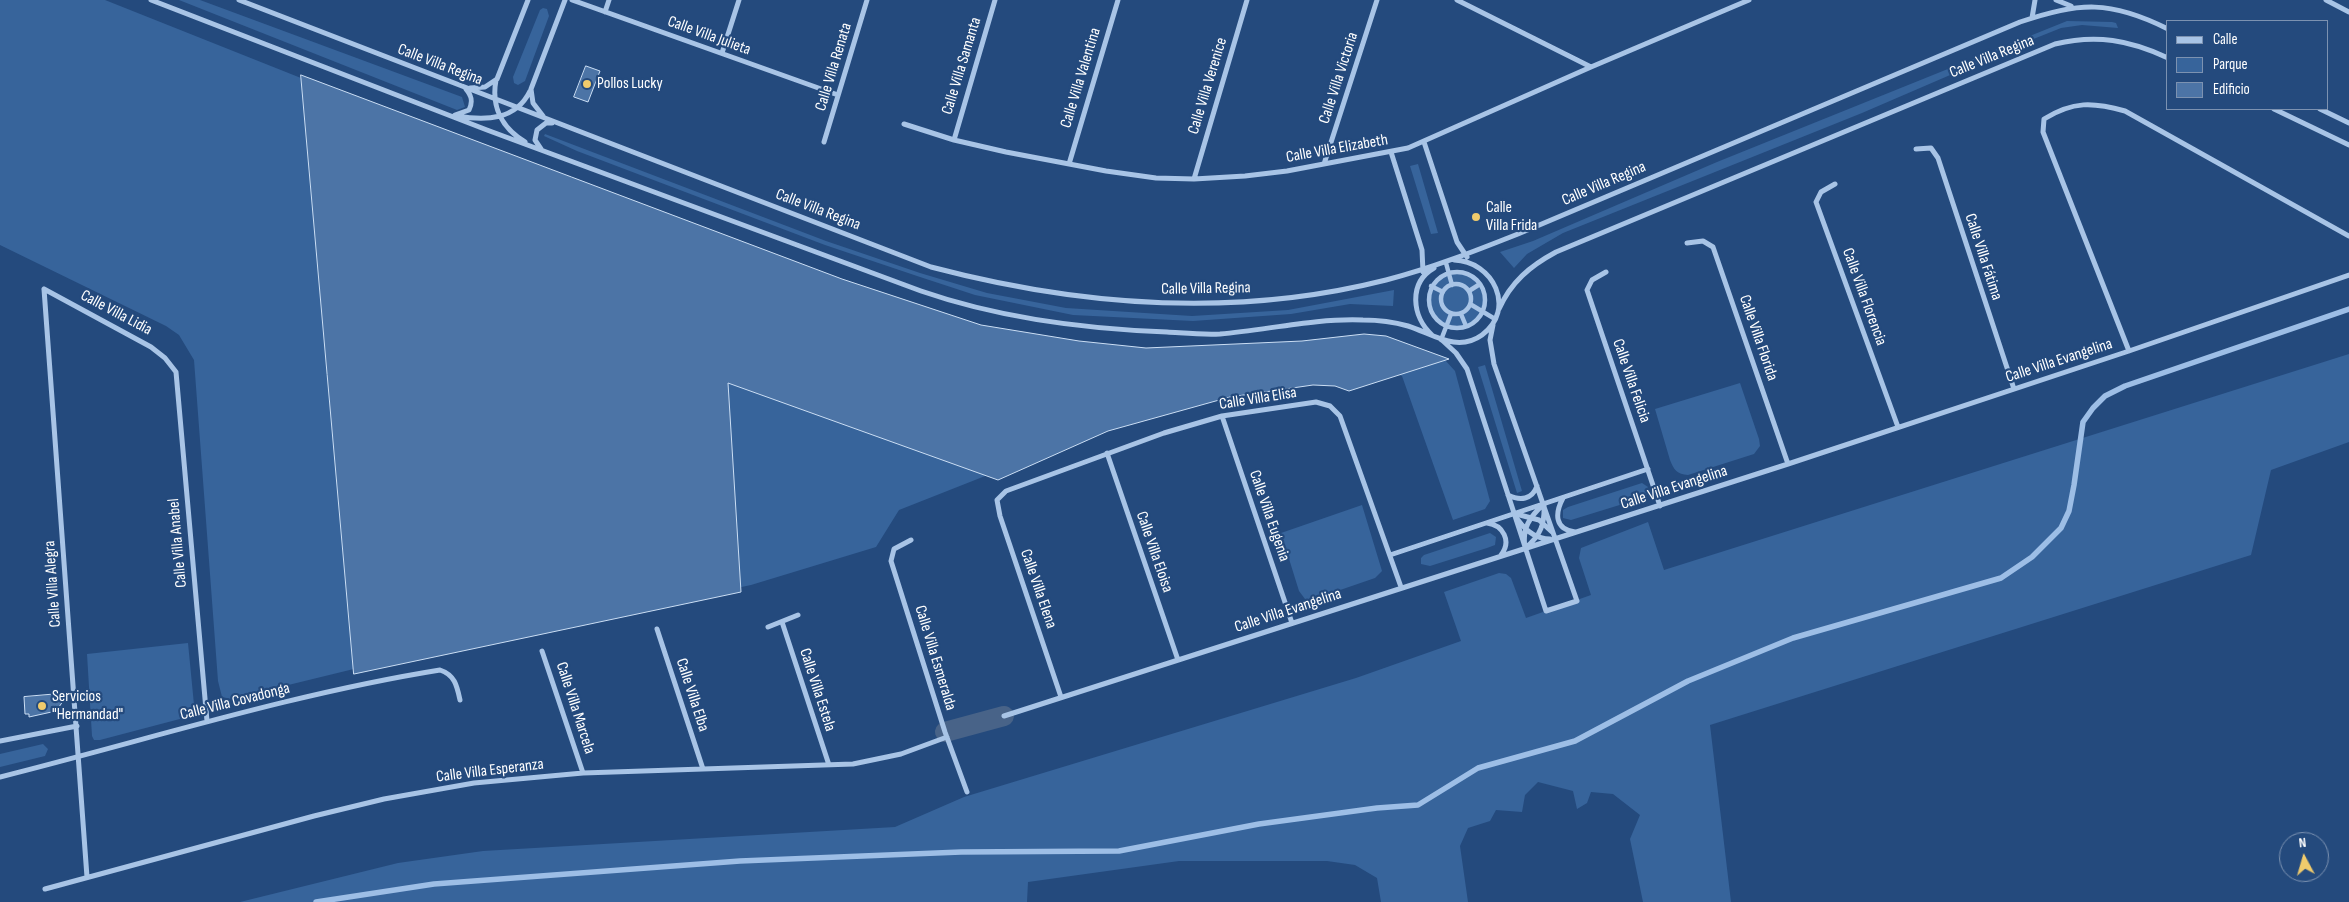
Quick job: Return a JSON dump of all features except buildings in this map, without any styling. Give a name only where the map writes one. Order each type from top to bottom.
[{"type":"street","points":[[151,0],[534,148],[946,299],[1027,318],[1124,330],[1218,334],[1363,320],[1405,325],[1432,335],[1456,353],[1468,369],[1507,495],[1546,611],[1577,601],[1494,364],[1490,340],[1498,302],[1495,284],[1488,274],[1465,255],[1457,242],[1424,142]]},
{"type":"street","name":"Calle Villa Regina","points":[[239,0],[931,267],[1038,291],[1131,302],[1254,301],[1345,289],[1446,262],[1518,234],[1614,192],[2032,18],[2057,10],[2076,7],[2105,7],[2133,14],[2166,28]]},
{"type":"street","points":[[528,0],[496,79],[494,99],[500,117],[512,132],[534,148]]},
{"type":"street","points":[[447,115],[471,118],[500,117],[517,108],[531,89],[565,0]]},
{"type":"street","name":"Calle Villa Julieta","points":[[572,0],[838,95]]},
{"type":"street","points":[[605,12],[610,0]]},
{"type":"street","points":[[722,53],[738,0]]},
{"type":"street","name":"Calle Villa Renata","points":[[824,142],[867,0]]},
{"type":"street","name":"Calle Villa Samanta","points":[[954,140],[995,0]]},
{"type":"street","name":"Calle Villa Valentina","points":[[1068,164],[1118,0]]},
{"type":"street","name":"Calle Villa Verenice","points":[[1194,179],[1247,0]]},
{"type":"street","name":"Calle Villa Victoria","points":[[1324,164],[1377,0]]},
{"type":"street","points":[[1457,0],[1591,67]]},
{"type":"street","name":"Calle Villa Elizabeth","points":[[904,124],[954,140],[1068,164],[1156,178],[1194,179],[1245,176],[1391,152],[1424,142],[1591,67],[1749,0]]},
{"type":"street","points":[[2032,18],[2036,0]]},
{"type":"street","points":[[2056,0],[2076,7]]},
{"type":"street","points":[[2326,0],[2349,12]]},
{"type":"street","name":"Calle Villa Regina","points":[[1494,320],[1503,301],[1518,280],[1541,260],[1556,252],[2056,44],[2075,39],[2116,39],[2139,45],[2166,57]]},
{"type":"street","points":[[447,115],[468,110],[472,100],[465,88],[485,87],[496,79]]},
{"type":"street","points":[[531,89],[533,103],[545,118]]},
{"type":"street","points":[[2129,351],[2043,132],[2044,119],[2057,110],[2079,104],[2103,104],[2125,111],[2349,236]]},
{"type":"street","points":[[2276,110],[2349,145]]},
{"type":"street","points":[[2322,110],[2349,124]]},
{"type":"street","points":[[544,151],[537,145],[537,130],[546,123],[555,122]]},
{"type":"street","name":"Calle Villa Fátima","points":[[1916,149],[1931,148],[1938,158],[2014,389]]},
{"type":"street","points":[[1391,152],[1422,250],[1423,269],[1416,295],[1417,313],[1426,329],[1432,335]]},
{"type":"street","name":"Calle Villa Florencia","points":[[1835,184],[1821,192],[1816,202],[1898,428]]},
{"type":"street","name":"Calle Villa Florida","points":[[1688,243],[1703,240],[1713,246],[1788,464]]},
{"type":"street","points":[[1418,286],[1431,269],[1446,262],[1455,260],[1479,266]]},
{"type":"street","points":[[1446,262],[1452,285]]},
{"type":"street","name":"Calle Villa Felicia","points":[[1606,272],[1592,280],[1587,290],[1660,506]]},
{"type":"street","points":[[1449,273],[1466,274],[1480,284],[1484,293],[1484,311],[1472,323],[1466,326],[1456,328],[1447,326],[1439,322],[1429,308],[1428,302],[1431,286],[1449,273]]},
{"type":"street","name":"Calle Villa Evangelina","points":[[1004,716],[1898,428],[2349,275]]},
{"type":"street","points":[[1468,291],[1480,284]]},
{"type":"street","points":[[1452,285],[1462,286],[1468,291],[1470,304],[1461,314],[1452,314],[1442,304],[1443,292],[1452,285]]},
{"type":"street","points":[[1431,286],[1443,292]]},
{"type":"street","name":"Calle Villa Lidia","points":[[44,290],[151,347],[171,365]]},
{"type":"street","name":"Calle Villa Alegra","points":[[44,290],[88,877]]},
{"type":"street","points":[[45,306],[49,300],[58,297]]},
{"type":"street","points":[[1429,308],[1442,304]]},
{"type":"street","points":[[1470,304],[1484,311],[1494,320]]},
{"type":"street","points":[[1441,340],[1452,314]]},
{"type":"street","points":[[1461,314],[1466,326]]},
{"type":"street","points":[[1441,340],[1451,343],[1465,342],[1484,333],[1494,320]]},
{"type":"street","name":"Calle Villa Anabel","points":[[171,365],[178,381],[186,494],[207,720]]},
{"type":"street","name":"Calle Villa Elisa","points":[[1006,491],[1164,433],[1222,416],[1316,402],[1324,403],[1336,410],[1340,416],[1401,587]]},
{"type":"street","name":"Calle Villa Eugenia","points":[[1222,416],[1292,623]]},
{"type":"street","name":"Calle Villa Eloisa","points":[[1107,453],[1178,660]]},
{"type":"street","name":"Calle Villa Evangelina","points":[[1390,555],[1648,469]]},
{"type":"street","points":[[1507,495],[1519,499],[1527,498],[1534,494],[1537,485]]},
{"type":"street","name":"Calle Villa Elena","points":[[1006,491],[997,500],[998,508],[1061,697]]},
{"type":"street","points":[[1541,495],[1547,499],[1554,500]]},
{"type":"street","points":[[1564,497],[1558,509],[1558,522],[1566,530],[1578,532]]},
{"type":"street","points":[[1504,517],[1510,504]]},
{"type":"street","points":[[1525,548],[1525,529],[1531,517],[1544,504]]},
{"type":"street","points":[[1525,548],[1538,537],[1544,523],[1544,504]]},
{"type":"street","points":[[1514,514],[1531,517],[1544,523],[1556,539]]},
{"type":"street","points":[[1514,514],[1525,529],[1538,537],[1556,539]]},
{"type":"street","points":[[1486,523],[1498,526],[1505,535],[1506,547],[1499,556]]},
{"type":"street","points":[[1560,550],[1561,542],[1566,535]]},
{"type":"street","name":"Calle Villa Esmeralda","points":[[911,540],[894,549],[892,561],[947,737],[967,792]]},
{"type":"street","points":[[1514,552],[1528,558]]},
{"type":"street","points":[[768,627],[798,615]]},
{"type":"street","name":"Calle Villa Estela","points":[[782,622],[829,765]]},
{"type":"street","name":"Calle Villa Elba","points":[[657,629],[704,768]]},
{"type":"street","name":"Calle Villa Marcela","points":[[542,651],[583,773]]},
{"type":"street","name":"Calle Villa Covadonga","points":[[0,778],[207,720],[352,685],[440,670],[453,677],[460,700]]},
{"type":"street","points":[[0,741],[76,726]]},
{"type":"street","name":"Calle Villa Esperanza","points":[[45,889],[384,799],[474,783],[583,773],[853,764],[901,754],[947,737]]},
{"type":"green space","points":[[0,0],[105,0],[311,82],[957,323],[1141,352],[1445,360],[1455,371],[1490,501],[1485,509],[1453,520],[1402,376],[1397,374],[1273,386],[1122,422],[899,510],[876,547],[751,585],[366,666],[231,699],[222,697],[218,681],[194,360],[179,335],[166,326],[0,245]]},
{"type":"green space","points":[[179,0],[200,0],[462,97],[465,107],[457,110]]},
{"type":"green space","points":[[543,8],[547,9],[549,16],[525,81],[518,85],[514,83],[513,77],[540,10]]},
{"type":"green space","points":[[2067,21],[2112,22],[2116,23],[2118,28],[2082,25],[2061,28],[1862,113],[1563,233],[1527,254],[1514,268],[1500,252],[1533,241],[1717,162]]},
{"type":"green space","points":[[545,134],[826,241],[920,273],[987,293],[1066,308],[1192,316],[1288,310],[1394,290],[1393,306],[1350,304],[1291,314],[1193,321],[1073,315],[975,295],[825,245],[577,151],[544,136]]},
{"type":"green space","points":[[1418,164],[1438,233],[1431,234],[1410,166]]},
{"type":"green space","points":[[1457,270],[1468,272],[1481,283],[1486,299],[1484,310],[1473,323],[1457,328],[1446,326],[1433,315],[1428,299],[1430,288],[1441,275]]},
{"type":"green space","points":[[2349,354],[2349,442],[2271,470],[2251,555],[1710,725],[1731,902],[1643,902],[1630,839],[1640,815],[1613,794],[1591,792],[1587,803],[1577,809],[1573,791],[1538,782],[1525,795],[1522,812],[1496,810],[1490,821],[1468,828],[1460,846],[1468,902],[1381,902],[1377,878],[1355,865],[1327,861],[1179,861],[1028,882],[1027,902],[240,902],[398,863],[483,851],[895,827],[964,797],[1356,678],[1461,641],[1444,592],[1499,573],[1506,574],[1511,578],[1526,618],[1591,595],[1579,558],[1581,548],[1648,522],[1664,570]]},
{"type":"green space","points":[[1485,365],[1522,491],[1517,493],[1478,367]]},
{"type":"green space","points":[[1740,383],[1760,446],[1754,454],[1688,475],[1681,474],[1675,469],[1670,460],[1655,409]]},
{"type":"green space","points":[[1642,483],[1648,487],[1647,495],[1639,499],[1571,520],[1563,518],[1563,510],[1568,507]]},
{"type":"green space","points":[[1362,505],[1382,571],[1375,578],[1314,599],[1305,599],[1299,591],[1281,533]]},
{"type":"green space","points":[[1490,533],[1496,537],[1495,545],[1430,566],[1421,564],[1421,558],[1424,555]]},
{"type":"green space","points":[[188,643],[195,715],[94,740],[92,736],[87,654]]},
{"type":"green space","points":[[43,744],[48,749],[45,756],[0,767],[0,754]]},
{"type":"waterway","points":[[316,902],[434,884],[740,861],[961,852],[1119,851],[1259,824],[1377,808],[1418,805],[1478,768],[1575,741],[1688,681],[1793,638],[2001,578],[2032,557],[2061,528],[2069,511],[2083,422],[2105,396],[2125,386],[2349,309]]},
{"type":"waterway","points":[[945,732],[1004,716]]},
{"type":"place","name":"Pollos Lucky","points":[[587,84]]},
{"type":"place","name":"Calle Villa Frida","points":[[1476,217]]},
{"type":"place","name":"Servicios \"Hermandad\"","points":[[42,706]]}]
